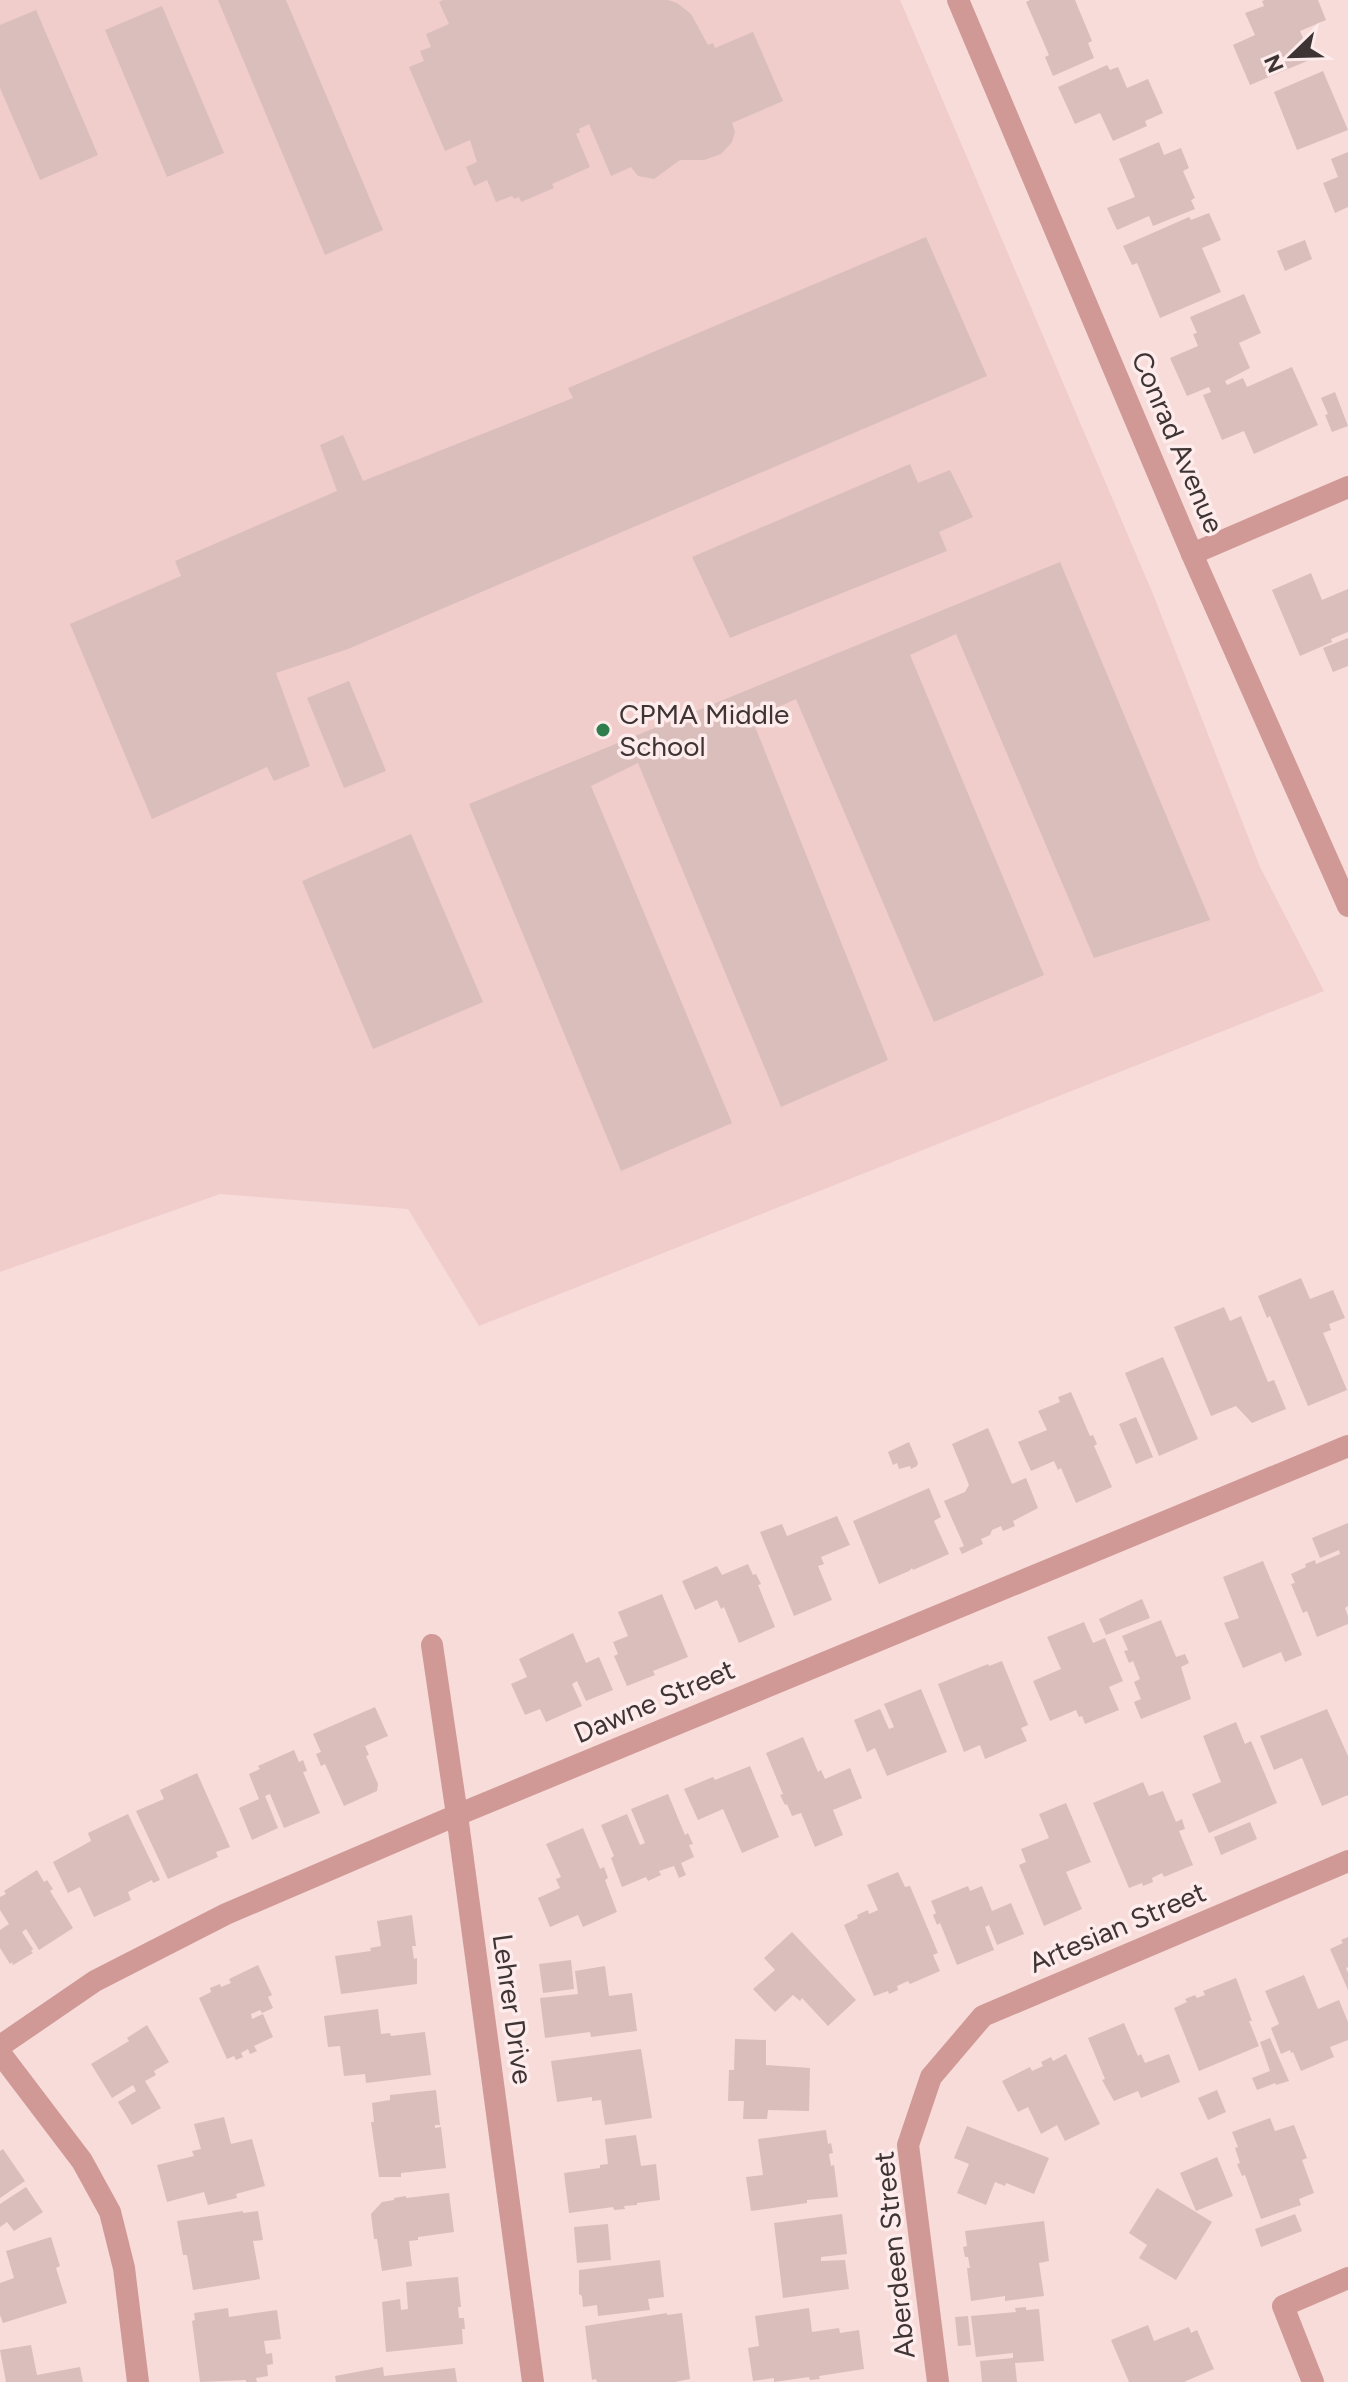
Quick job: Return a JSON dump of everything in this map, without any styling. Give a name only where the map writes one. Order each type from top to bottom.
[{"type":"street","name":"Conrad Avenue","points":[[958,0],[1192,554],[1348,906]]},
{"type":"street","points":[[1192,554],[1348,487]]},
{"type":"street","name":"Dawne Street","points":[[0,2046],[95,1981],[213,1921],[457,1815],[1348,1446]]},
{"type":"street","name":"Lehrer Drive","points":[[432,1645],[533,2382]]},
{"type":"street","name":"Artesian Street","points":[[931,2077],[983,2016],[1348,1861]]},
{"type":"street","points":[[0,2053],[82,2161],[110,2212],[124,2268],[138,2382]]},
{"type":"street","name":"Aberdeen Street","points":[[931,2077],[908,2145],[938,2382]]},
{"type":"street","points":[[1313,2382],[1283,2306],[1348,2278]]},
{"type":"shaded area","name":"CPMA Middle School","points":[[0,0],[900,0],[1153,594],[1260,867],[1324,991],[479,1326],[408,1209],[220,1194],[0,1272]]},
{"type":"building","points":[[218,0],[286,0],[383,230],[325,255]]},
{"type":"building","points":[[668,0],[691,14],[708,45],[713,43],[715,48],[753,32],[783,101],[732,123],[735,132],[732,142],[721,154],[704,160],[680,160],[654,179],[638,176],[631,167],[611,176],[589,124],[576,134],[590,167],[552,184],[554,188],[521,202],[519,197],[514,199],[512,196],[496,202],[487,180],[474,186],[466,167],[477,162],[470,140],[445,151],[409,67],[424,61],[420,51],[431,47],[426,34],[449,24],[439,2]]},
{"type":"building","points":[[1075,0],[1092,41],[1088,43],[1094,58],[1053,76],[1045,57],[1049,55],[1026,2]]},
{"type":"building","points":[[1318,0],[1326,20],[1300,31],[1312,59],[1250,85],[1233,45],[1255,35],[1245,13],[1264,6],[1262,1]]},
{"type":"building","points":[[162,6],[224,153],[167,177],[105,30]]},
{"type":"building","points":[[36,10],[98,155],[40,180],[0,88],[0,25]]},
{"type":"building","points":[[1107,65],[1110,70],[1118,67],[1127,88],[1148,79],[1163,113],[1145,121],[1147,126],[1113,141],[1100,113],[1075,124],[1058,87]]},
{"type":"building","points":[[1323,71],[1348,130],[1297,150],[1274,92]]},
{"type":"building","points":[[1159,142],[1164,155],[1181,148],[1189,168],[1183,171],[1195,198],[1191,200],[1195,209],[1153,226],[1149,216],[1117,230],[1107,208],[1135,197],[1119,159]]},
{"type":"building","points":[[1348,152],[1348,207],[1335,213],[1323,183],[1338,177],[1331,159]]},
{"type":"building","points":[[1209,213],[1221,240],[1202,248],[1221,292],[1160,318],[1137,263],[1132,265],[1123,246],[1189,217],[1191,220]]},
{"type":"building","points":[[926,237],[987,376],[348,649],[276,673],[310,766],[274,781],[267,767],[152,819],[70,624],[181,576],[175,561],[337,491],[320,445],[343,435],[363,481],[573,398],[568,388]]},
{"type":"building","points":[[1305,240],[1312,259],[1285,271],[1277,251]]},
{"type":"building","points":[[1244,294],[1261,333],[1239,343],[1250,368],[1225,381],[1227,385],[1243,378],[1247,387],[1292,367],[1318,425],[1254,454],[1244,431],[1222,440],[1203,395],[1211,392],[1209,387],[1187,396],[1170,358],[1198,346],[1193,334],[1197,333],[1190,317]]},
{"type":"building","points":[[1335,392],[1348,426],[1332,432],[1321,398]]},
{"type":"building","points":[[910,464],[918,483],[950,470],[973,517],[939,532],[947,551],[730,638],[692,557]]},
{"type":"building","points":[[1060,562],[1210,920],[1094,958],[956,634],[910,655],[1044,975],[934,1022],[796,699],[752,719],[888,1060],[781,1107],[638,763],[591,786],[732,1123],[621,1171],[469,804]]},
{"type":"building","points":[[1311,573],[1322,600],[1348,589],[1348,632],[1300,656],[1272,590]]},
{"type":"building","points":[[1348,638],[1348,666],[1333,672],[1323,648]]},
{"type":"building","points":[[349,681],[386,771],[344,788],[307,698]]},
{"type":"building","points":[[411,834],[483,1002],[373,1049],[302,881]]},
{"type":"building","points":[[1301,1278],[1310,1299],[1333,1290],[1345,1318],[1329,1324],[1331,1330],[1323,1333],[1347,1390],[1308,1406],[1270,1316],[1267,1318],[1258,1296]]},
{"type":"building","points":[[1224,1307],[1230,1321],[1241,1316],[1268,1382],[1274,1380],[1286,1409],[1252,1423],[1236,1406],[1211,1416],[1174,1327]]},
{"type":"building","points":[[1163,1357],[1198,1439],[1159,1456],[1125,1373]]},
{"type":"building","points":[[1071,1392],[1090,1436],[1093,1435],[1097,1444],[1094,1446],[1112,1487],[1076,1503],[1061,1468],[1058,1470],[1054,1461],[1031,1471],[1018,1442],[1047,1430],[1038,1411],[1060,1402],[1058,1397]]},
{"type":"building","points":[[1136,1417],[1153,1457],[1136,1464],[1119,1424]]},
{"type":"building","points":[[988,1428],[1012,1484],[1026,1478],[1038,1508],[1013,1521],[1015,1526],[1003,1531],[1001,1526],[992,1530],[990,1535],[981,1539],[983,1544],[962,1554],[959,1548],[964,1546],[944,1501],[965,1492],[969,1485],[952,1444]]},
{"type":"building","points":[[909,1442],[917,1466],[899,1469],[897,1463],[893,1465],[888,1452]]},
{"type":"building","points":[[929,1488],[941,1517],[934,1521],[949,1554],[879,1584],[853,1521]]},
{"type":"building","points":[[837,1516],[850,1545],[821,1557],[824,1564],[818,1566],[832,1600],[794,1616],[760,1532],[782,1524],[787,1536]]},
{"type":"building","points":[[1348,1523],[1348,1606],[1345,1608],[1348,1624],[1317,1637],[1307,1611],[1303,1613],[1291,1584],[1295,1583],[1291,1574],[1306,1567],[1305,1564],[1315,1560],[1316,1564],[1340,1554],[1339,1550],[1320,1558],[1312,1538]]},
{"type":"building","points":[[1263,1561],[1302,1655],[1285,1662],[1281,1652],[1243,1668],[1224,1623],[1239,1618],[1223,1577]]},
{"type":"building","points":[[748,1564],[761,1584],[758,1585],[775,1627],[739,1643],[724,1607],[721,1609],[717,1600],[695,1610],[682,1581],[717,1566],[722,1575]]},
{"type":"building","points":[[662,1594],[688,1657],[627,1686],[614,1656],[618,1654],[613,1642],[628,1636],[618,1612]]},
{"type":"building","points":[[1142,1599],[1150,1618],[1106,1635],[1099,1619]]},
{"type":"building","points":[[1161,1620],[1176,1657],[1185,1654],[1189,1663],[1181,1667],[1191,1699],[1141,1719],[1134,1702],[1141,1699],[1134,1682],[1140,1679],[1133,1661],[1129,1663],[1122,1636]]},
{"type":"building","points":[[1084,1622],[1093,1643],[1105,1638],[1123,1681],[1109,1687],[1119,1710],[1085,1724],[1076,1710],[1050,1721],[1033,1681],[1061,1669],[1047,1637]]},
{"type":"building","points":[[573,1633],[586,1663],[599,1657],[613,1690],[586,1701],[577,1681],[572,1684],[582,1706],[546,1722],[540,1709],[525,1715],[511,1684],[527,1677],[519,1659]]},
{"type":"building","points":[[1002,1661],[1028,1725],[1021,1728],[1027,1741],[985,1759],[980,1745],[964,1752],[938,1684]]},
{"type":"building","points":[[921,1689],[947,1752],[887,1776],[875,1748],[867,1752],[854,1720],[880,1709],[889,1729],[894,1727],[884,1704]]},
{"type":"building","points":[[375,1707],[388,1736],[365,1746],[378,1784],[377,1791],[344,1806],[325,1764],[321,1766],[316,1754],[321,1752],[313,1734]]},
{"type":"building","points":[[1327,1709],[1348,1756],[1348,1795],[1322,1806],[1302,1758],[1274,1770],[1260,1736]]},
{"type":"building","points":[[1236,1722],[1245,1744],[1251,1741],[1277,1803],[1209,1833],[1192,1794],[1221,1782],[1203,1736]]},
{"type":"building","points":[[803,1737],[818,1772],[821,1770],[825,1779],[850,1768],[862,1798],[833,1810],[843,1835],[815,1847],[801,1813],[792,1816],[785,1805],[766,1753]]},
{"type":"building","points":[[294,1750],[299,1762],[303,1760],[307,1771],[303,1772],[320,1813],[284,1828],[270,1794],[265,1796],[278,1828],[252,1840],[239,1808],[259,1799],[249,1774],[260,1769],[258,1766]]},
{"type":"building","points":[[750,1766],[779,1837],[742,1853],[723,1809],[698,1820],[684,1789]]},
{"type":"building","points":[[197,1773],[230,1847],[216,1852],[218,1857],[168,1879],[136,1811],[164,1799],[160,1790]]},
{"type":"building","points":[[1143,1782],[1149,1796],[1163,1791],[1176,1822],[1182,1819],[1185,1829],[1179,1831],[1193,1865],[1164,1877],[1162,1873],[1152,1878],[1153,1882],[1129,1888],[1093,1803]]},
{"type":"building","points":[[668,1794],[685,1835],[688,1833],[693,1844],[689,1845],[694,1857],[681,1863],[686,1875],[679,1878],[674,1866],[659,1871],[661,1875],[648,1881],[646,1877],[622,1887],[601,1825],[627,1814],[640,1845],[645,1843],[631,1809]]},
{"type":"building","points":[[1066,1803],[1091,1862],[1066,1872],[1082,1909],[1044,1926],[1019,1865],[1026,1862],[1021,1849],[1049,1838],[1039,1814]]},
{"type":"building","points":[[128,1814],[160,1880],[153,1883],[152,1880],[128,1892],[131,1900],[94,1917],[80,1887],[68,1893],[53,1862],[91,1841],[88,1833]]},
{"type":"building","points":[[1250,1822],[1257,1839],[1221,1855],[1214,1837]]},
{"type":"building","points":[[583,1828],[600,1869],[604,1867],[608,1878],[605,1880],[617,1912],[583,1927],[578,1915],[550,1927],[538,1898],[560,1888],[556,1879],[561,1877],[546,1844]]},
{"type":"building","points":[[37,1870],[53,1889],[50,1891],[73,1928],[39,1950],[26,1929],[22,1932],[33,1953],[13,1965],[0,1948],[0,1930],[9,1924],[0,1910],[0,1897],[6,1894],[4,1891]]},
{"type":"building","points":[[898,1872],[905,1887],[910,1886],[938,1953],[933,1955],[940,1971],[910,1984],[908,1981],[889,1994],[888,1991],[874,1996],[844,1925],[868,1910],[869,1914],[878,1910],[867,1885]]},
{"type":"building","points":[[968,1886],[970,1891],[982,1886],[992,1911],[1011,1903],[1024,1934],[997,1945],[989,1925],[985,1927],[994,1950],[957,1965],[940,1923],[937,1925],[931,1901]]},
{"type":"building","points":[[412,1915],[417,1984],[341,1994],[335,1956],[371,1951],[370,1948],[381,1946],[377,1921]]},
{"type":"building","points":[[792,1932],[856,2000],[828,2026],[802,1998],[800,2001],[793,1995],[775,2012],[753,1989],[775,1970],[764,1958]]},
{"type":"building","points":[[1348,1937],[1346,1968],[1348,1990],[1330,1949]]},
{"type":"building","points":[[571,1960],[574,1989],[543,1993],[539,1964]]},
{"type":"building","points":[[258,1965],[272,1995],[268,1997],[273,2008],[251,2014],[252,2019],[263,2014],[273,2037],[254,2046],[257,2051],[250,2054],[248,2049],[241,2053],[243,2057],[227,2059],[199,1998],[211,1992],[210,1988],[231,1983],[229,1979]]},
{"type":"building","points":[[605,1966],[609,1996],[632,1993],[637,2031],[591,2037],[590,2032],[545,2038],[540,1998],[578,1994],[575,1971]]},
{"type":"building","points":[[1304,1975],[1318,2009],[1339,2000],[1348,2022],[1348,2040],[1330,2047],[1334,2057],[1301,2071],[1293,2052],[1290,2050],[1281,2054],[1271,2028],[1279,2024],[1265,1991]]},
{"type":"building","points":[[1236,1978],[1259,2046],[1199,2071],[1174,2008],[1187,2002],[1185,1999],[1205,1995],[1203,1991]]},
{"type":"building","points":[[378,2009],[381,2034],[390,2033],[391,2036],[425,2032],[431,2075],[366,2083],[365,2074],[344,2076],[340,2046],[328,2047],[324,2016]]},
{"type":"building","points":[[1124,2023],[1138,2056],[1141,2054],[1145,2063],[1169,2054],[1180,2082],[1141,2098],[1138,2091],[1114,2101],[1102,2080],[1105,2079],[1088,2038]]},
{"type":"building","points":[[147,2025],[169,2062],[145,2081],[161,2108],[132,2125],[118,2102],[136,2091],[133,2085],[112,2098],[91,2064],[129,2041],[127,2038]]},
{"type":"building","points":[[1270,2038],[1289,2081],[1257,2090],[1252,2078],[1270,2071],[1260,2042]]},
{"type":"building","points":[[735,2039],[766,2040],[766,2065],[810,2068],[809,2111],[768,2110],[767,2119],[743,2119],[744,2101],[728,2101],[729,2070],[734,2070]]},
{"type":"building","points":[[641,2049],[652,2118],[605,2125],[601,2100],[592,2101],[592,2097],[557,2102],[551,2061]]},
{"type":"building","points":[[1066,2054],[1100,2124],[1065,2141],[1057,2125],[1041,2134],[1028,2107],[1018,2112],[1002,2081],[1030,2067],[1032,2071],[1043,2066],[1041,2062],[1051,2057],[1053,2061]]},
{"type":"building","points":[[436,2090],[440,2125],[435,2125],[435,2128],[441,2127],[446,2168],[401,2173],[401,2177],[379,2177],[371,2122],[374,2122],[372,2103],[390,2100],[390,2095]]},
{"type":"building","points":[[1217,2090],[1226,2112],[1208,2120],[1198,2098]]},
{"type":"building","points":[[224,2117],[231,2144],[252,2139],[265,2186],[236,2194],[237,2198],[208,2205],[204,2192],[167,2202],[157,2165],[194,2156],[192,2151],[201,2149],[194,2124]]},
{"type":"building","points":[[1270,2118],[1275,2131],[1294,2125],[1307,2158],[1302,2160],[1314,2193],[1299,2199],[1301,2205],[1261,2219],[1245,2175],[1242,2176],[1237,2164],[1240,2163],[1235,2148],[1238,2147],[1232,2132]]},
{"type":"building","points":[[967,2126],[1049,2158],[1034,2194],[995,2182],[986,2205],[957,2193],[969,2164],[954,2158]]},
{"type":"building","points":[[826,2130],[833,2153],[829,2154],[831,2166],[834,2165],[838,2197],[751,2211],[746,2177],[763,2175],[758,2139]]},
{"type":"building","points":[[636,2135],[641,2166],[656,2164],[660,2200],[624,2206],[625,2209],[614,2210],[613,2207],[569,2213],[564,2173],[608,2164],[605,2139]]},
{"type":"building","points":[[3,2149],[25,2181],[0,2198],[0,2151]]},
{"type":"building","points":[[1217,2157],[1233,2196],[1196,2211],[1180,2173]]},
{"type":"building","points":[[26,2187],[43,2212],[14,2231],[7,2222],[0,2227],[0,2204]]},
{"type":"building","points":[[1157,2188],[1212,2222],[1176,2280],[1139,2258],[1147,2245],[1129,2233]]},
{"type":"building","points":[[449,2193],[454,2232],[409,2241],[412,2266],[382,2271],[371,2214],[382,2202],[394,2198]]},
{"type":"building","points":[[258,2211],[263,2240],[253,2241],[260,2279],[193,2290],[177,2221]]},
{"type":"building","points":[[842,2214],[847,2254],[821,2257],[821,2261],[845,2260],[849,2289],[783,2298],[774,2223]]},
{"type":"building","points":[[1295,2214],[1302,2231],[1261,2247],[1255,2229]]},
{"type":"building","points":[[1044,2221],[1049,2261],[1039,2263],[1044,2296],[1005,2301],[1005,2296],[971,2301],[967,2268],[970,2268],[963,2247],[967,2246],[965,2231]]},
{"type":"building","points":[[608,2224],[611,2260],[577,2263],[574,2227]]},
{"type":"building","points":[[51,2237],[60,2266],[56,2268],[67,2303],[3,2323],[0,2283],[14,2278],[6,2251]]},
{"type":"building","points":[[660,2260],[664,2297],[648,2299],[650,2310],[598,2316],[597,2305],[583,2307],[579,2294],[579,2270]]},
{"type":"building","points":[[458,2277],[459,2318],[464,2318],[465,2329],[462,2329],[463,2344],[386,2352],[382,2302],[400,2299],[401,2310],[408,2309],[406,2282]]},
{"type":"building","points":[[1026,2307],[1026,2310],[1039,2309],[1044,2361],[1015,2363],[1017,2382],[982,2382],[980,2361],[1013,2358],[1013,2353],[976,2357],[971,2316],[1016,2312],[1015,2308]]},
{"type":"building","points":[[228,2308],[229,2317],[277,2310],[281,2339],[264,2341],[266,2354],[272,2353],[273,2364],[267,2365],[268,2376],[256,2378],[257,2382],[200,2382],[192,2321],[195,2320],[194,2313]]},
{"type":"building","points":[[809,2308],[812,2332],[839,2328],[840,2333],[859,2330],[864,2369],[819,2376],[820,2379],[753,2381],[748,2348],[759,2346],[755,2316]]},
{"type":"building","points":[[682,2313],[690,2379],[675,2382],[592,2380],[585,2326]]},
{"type":"building","points":[[968,2316],[971,2345],[958,2346],[955,2317]]},
{"type":"building","points":[[1148,2325],[1154,2341],[1189,2327],[1191,2333],[1197,2330],[1214,2369],[1184,2382],[1129,2382],[1111,2340]]},
{"type":"building","points":[[31,2345],[37,2375],[80,2367],[83,2382],[6,2382],[0,2350]]},
{"type":"building","points":[[383,2367],[384,2376],[455,2368],[457,2382],[336,2382],[335,2376]]},
{"type":"place","name":"CPMA Middle School","points":[[603,730]]}]
